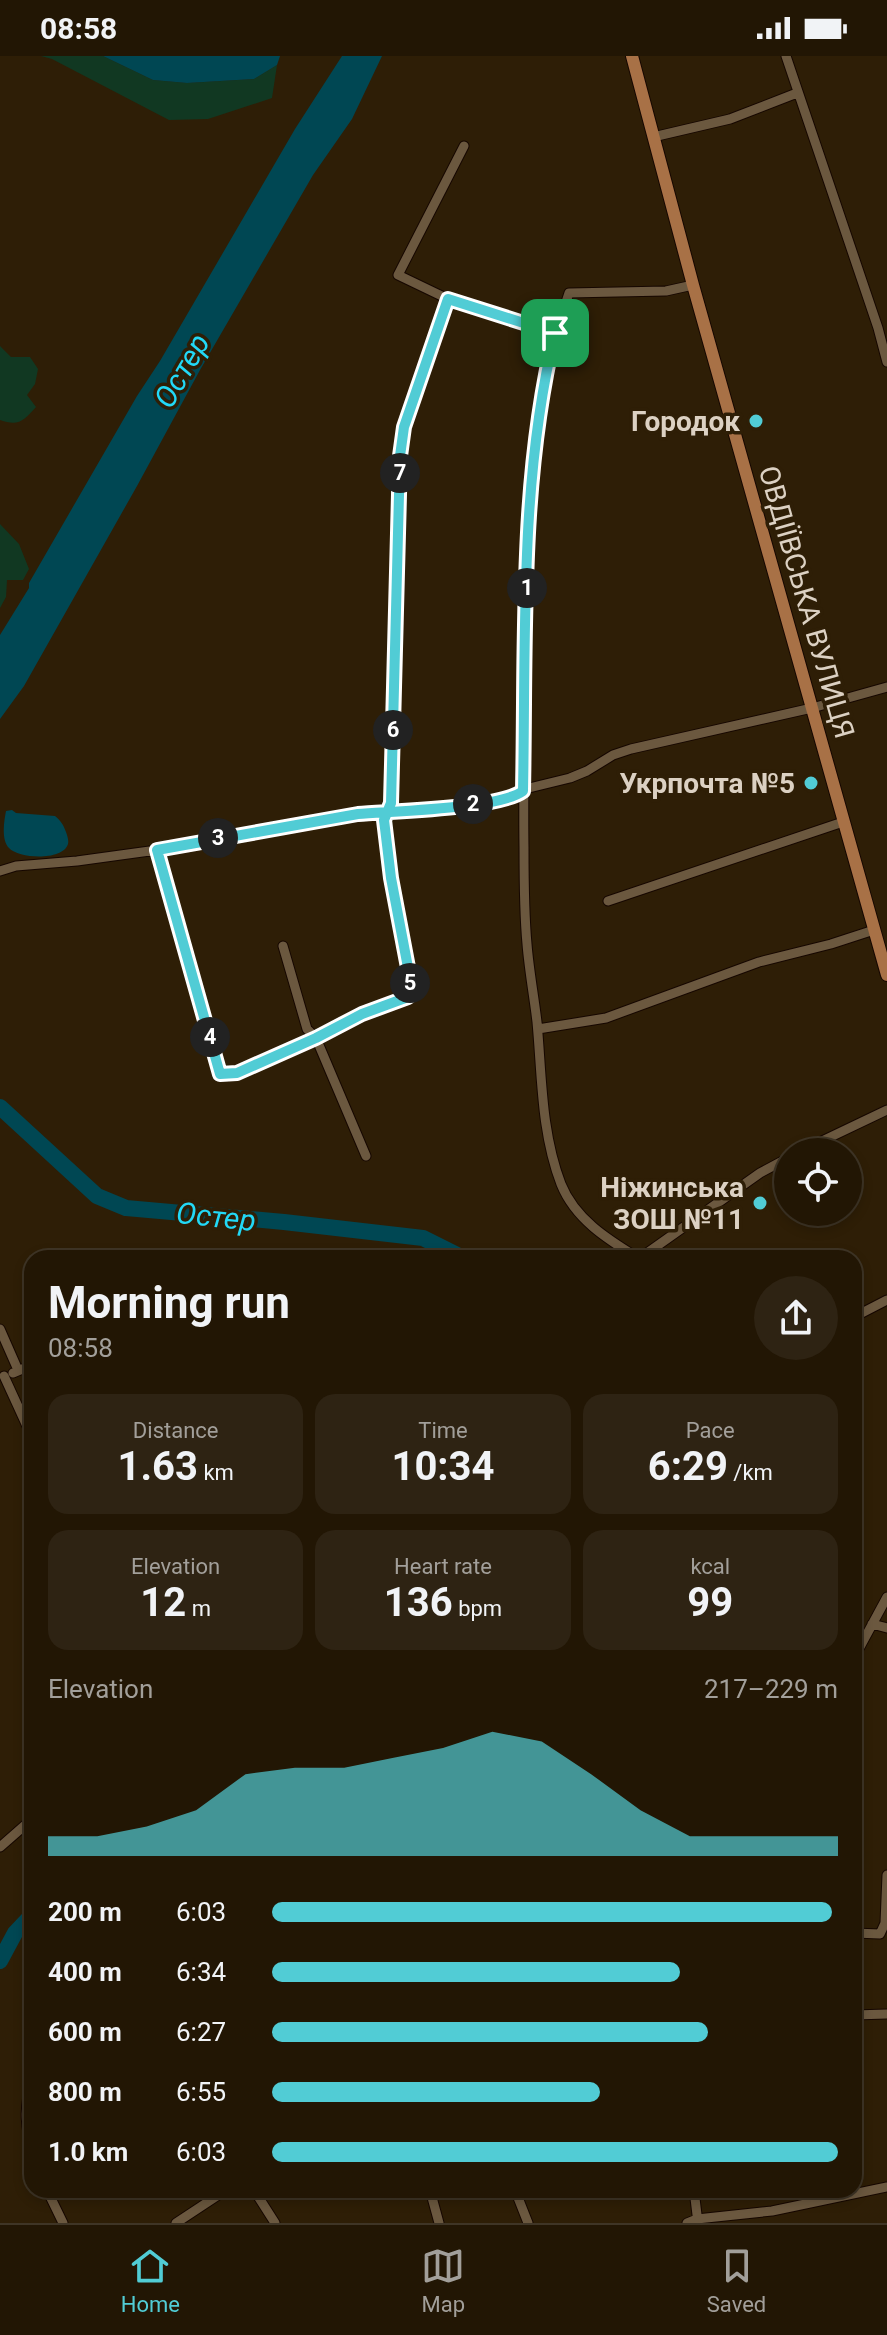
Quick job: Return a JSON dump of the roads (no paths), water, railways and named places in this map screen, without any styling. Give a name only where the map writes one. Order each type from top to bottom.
[{"type":"main road","name":"ОВДІЇВСЬКА ВУЛИЦЯ","points":[[632,56],[693,285],[887,975]]},
{"type":"street","points":[[786,56],[887,362]]},
{"type":"street","points":[[653,137],[730,119],[797,93]]},
{"type":"street","points":[[464,146],[398,275],[448,299],[555,333]]},
{"type":"street","points":[[626,1250],[585,1221],[572,1204],[562,1186],[546,1124],[527,945],[523,791],[528,527],[541,403],[555,333],[569,293],[666,291],[693,285]]},
{"type":"street","points":[[157,850],[220,1074],[237,1073],[362,1014],[408,997],[410,978],[384,820],[391,803],[400,456],[404,427],[448,299]]},
{"type":"street","points":[[0,871],[16,866],[157,850],[358,814],[487,803],[570,778],[631,749],[812,708],[887,687]]},
{"type":"street","points":[[608,901],[843,822]]},
{"type":"street","points":[[538,1029],[606,1018],[759,962],[874,930]]},
{"type":"street","points":[[283,946],[307,1029],[316,1038],[366,1156]]},
{"type":"street","points":[[828,1138],[887,1110]]},
{"type":"street","points":[[650,1250],[774,1166]]},
{"type":"street","points":[[862,1313],[887,1300]]},
{"type":"street","points":[[0,1329],[18,1370]]},
{"type":"street","points":[[24,1368],[2,1377],[24,1421]]},
{"type":"street","points":[[862,1643],[887,1597]]},
{"type":"street","points":[[872,1624],[887,1628]]},
{"type":"street","points":[[0,1847],[24,1826]]},
{"type":"street","points":[[862,1933],[880,1934],[885,1923],[887,1875]]},
{"type":"street","points":[[862,2015],[887,2014]]},
{"type":"street","points":[[862,2192],[887,2187]]},
{"type":"street","points":[[51,2198],[63,2223]]},
{"type":"street","points":[[176,2223],[214,2198]]},
{"type":"street","points":[[259,2198],[275,2223]]},
{"type":"street","points":[[432,2198],[439,2223]]},
{"type":"street","points":[[518,2198],[528,2223]]},
{"type":"street","points":[[694,2198],[694,2222],[834,2198]]},
{"type":"water","points":[[103,56],[280,56],[277,65],[254,79],[187,83],[153,80]]},
{"type":"water","name":"Остер","points":[[342,56],[382,56],[352,119],[313,175],[24,686],[0,719],[0,635],[137,396],[295,129]]},
{"type":"water","points":[[6,811],[16,813],[55,816],[67,836],[68,844],[64,850],[50,856],[14,852],[5,840],[4,825]]},
{"type":"waterway","name":"Остер","points":[[0,1107],[97,1196],[126,1208],[423,1238],[447,1250]]},
{"type":"waterway","name":"Остер","points":[[0,1961],[15,1933],[24,1923]]},
{"type":"place","name":"Городок","points":[[756,421]]},
{"type":"place","name":"Укрпочта №5","points":[[811,783]]},
{"type":"place","name":"Ніжинська ЗОШ №11","points":[[760,1203]]}]
